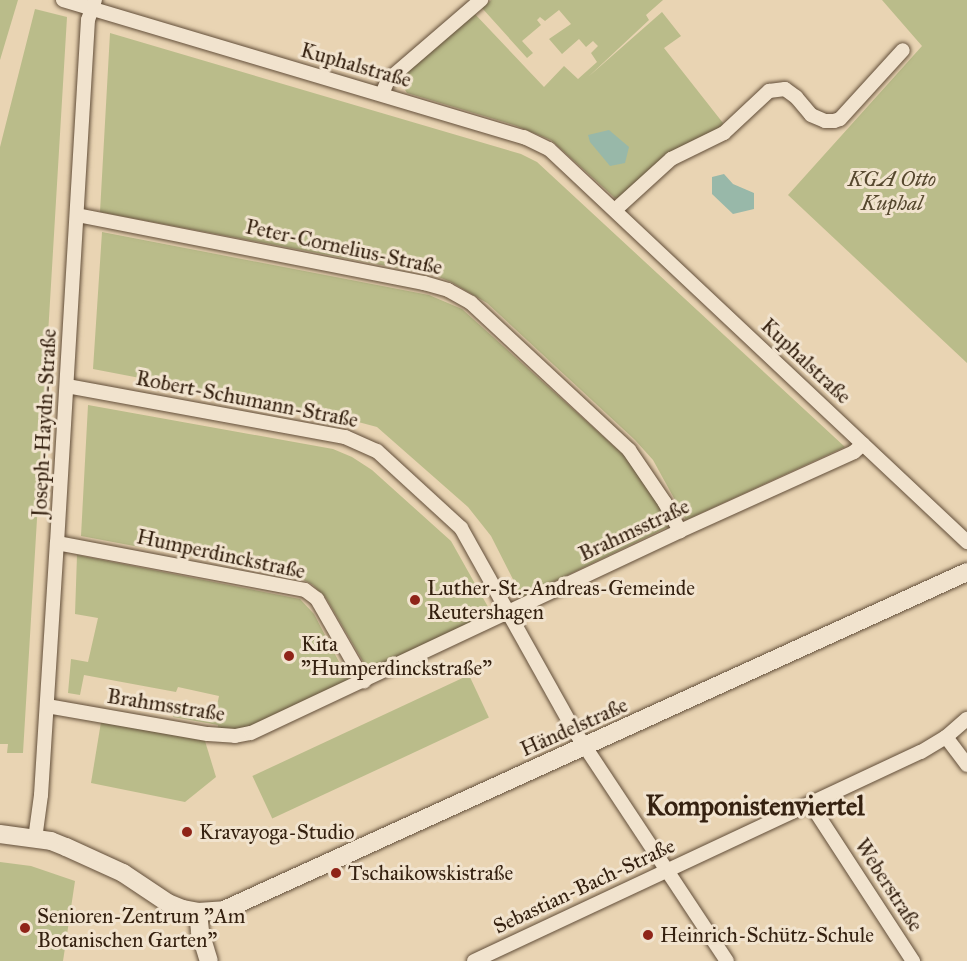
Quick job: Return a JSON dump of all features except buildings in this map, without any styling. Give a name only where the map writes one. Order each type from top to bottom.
[{"type":"street","name":"Kuphalstraße","points":[[63,0],[93,4],[537,142],[549,149],[967,542]]},
{"type":"street","points":[[382,94],[388,80],[481,0]]},
{"type":"street","name":"Joseph-Haydn-Straße","points":[[35,839],[93,4]]},
{"type":"street","points":[[615,210],[671,159],[724,133],[768,90],[785,89],[796,97],[811,115],[834,122],[840,119],[903,50]]},
{"type":"street","name":"Peter-Cornelius-Straße","points":[[77,215],[448,290],[471,303],[629,450],[665,503],[680,531]]},
{"type":"street","name":"Robert-Schumann-Straße","points":[[67,386],[345,437],[377,450],[461,528],[584,747],[727,961]]},
{"type":"street","name":"Brahmsstraße","points":[[46,706],[208,734],[235,736],[251,733],[680,531],[854,452],[863,444]]},
{"type":"street","name":"Humperdinckstraße","points":[[57,543],[305,590],[317,599],[364,681]]},
{"type":"street","name":"Händelstraße","points":[[198,912],[224,910],[967,572]]},
{"type":"street","name":"Sebastian-Bach-Straße","points":[[474,961],[921,752],[946,737],[967,719]]},
{"type":"street","points":[[946,737],[967,765]]},
{"type":"street","name":"Weberstraße","points":[[810,803],[914,961]]},
{"type":"street","points":[[0,834],[51,841],[123,873],[168,903],[198,912],[200,932],[209,961]]},
{"type":"green space","points":[[0,0],[18,0],[0,60]]},
{"type":"green space","points":[[491,0],[663,0],[646,15],[649,20],[588,77],[662,12],[681,36],[664,48],[723,123],[722,128],[620,198],[615,198],[551,140],[514,125],[407,93],[400,82],[401,73],[473,12],[544,87],[564,66],[578,79],[597,62],[591,53],[598,46],[593,41],[586,47],[579,39],[562,54],[549,39],[571,24],[559,10],[545,21],[540,17],[537,20],[541,25],[522,41],[533,53],[527,58],[482,8]]},
{"type":"green space","name":"KGA Otto Kuphal","points":[[882,0],[967,0],[967,363],[788,195],[922,46]]},
{"type":"green space","points":[[35,9],[67,17],[23,753],[7,753],[8,744],[0,744],[0,147]]},
{"type":"green space","points":[[110,33],[521,154],[537,162],[845,447],[686,520],[653,460],[635,440],[487,303],[451,282],[434,275],[100,212]]},
{"type":"green space","points":[[102,232],[429,295],[462,309],[626,457],[672,525],[522,597],[491,536],[468,507],[377,427],[332,415],[93,369]]},
{"type":"green space","points":[[88,405],[333,449],[352,457],[372,470],[451,541],[492,614],[368,670],[326,598],[313,585],[298,577],[81,536]]},
{"type":"green space","points":[[77,555],[300,599],[314,614],[349,681],[257,725],[217,733],[218,725],[173,717],[175,708],[214,720],[219,696],[178,687],[176,692],[84,675],[80,695],[68,693],[71,659],[88,662],[98,618],[75,614]]},
{"type":"green space","points":[[469,675],[489,718],[272,819],[252,776]]},
{"type":"green space","points":[[101,722],[205,741],[216,777],[185,802],[91,783]]},
{"type":"green space","points":[[0,862],[31,866],[75,881],[63,961],[0,961]]},
{"type":"shaded area","points":[[609,130],[629,147],[625,163],[610,166],[590,142],[588,135]]},
{"type":"shaded area","points":[[724,174],[733,184],[754,193],[754,209],[733,214],[712,194],[712,177]]},
{"type":"place","name":"Luther-St.-Andreas-Gemeinde Reutershagen","points":[[415,600]]},
{"type":"place","name":"Kita \"Humperdinckstraße\"","points":[[289,656]]},
{"type":"place","name":"Kravayoga-Studio","points":[[187,832]]},
{"type":"place","name":"Tschaikowskistraße","points":[[336,873]]},
{"type":"place","name":"Senioren-Zentrum \"Am Botanischen Garten\"","points":[[25,928]]},
{"type":"place","name":"Heinrich-Schütz-Schule","points":[[648,935]]},
{"type":"district","name":"Komponistenviertel","points":[[755,806]]}]
